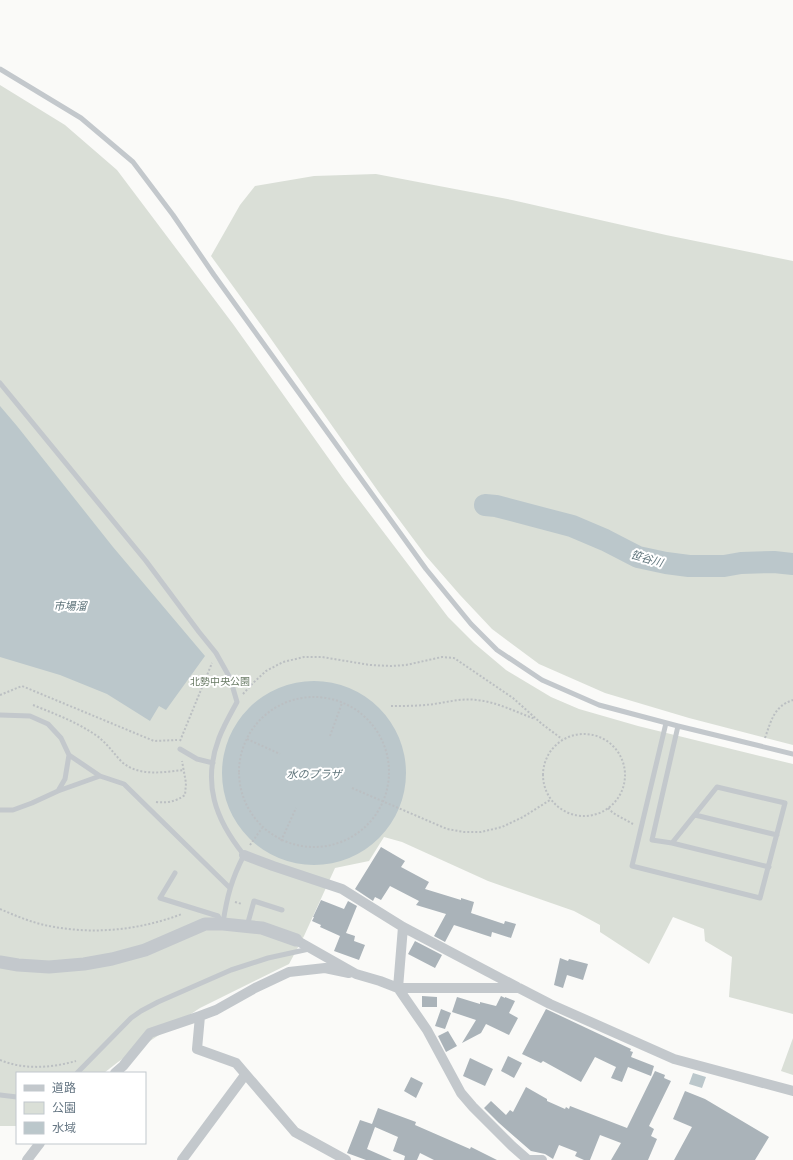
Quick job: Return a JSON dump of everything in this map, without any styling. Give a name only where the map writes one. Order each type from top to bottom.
[{"type":"street","points":[[244,855],[342,889],[403,927],[550,1004],[674,1059],[793,1091]]},
{"type":"street","points":[[0,962],[49,967],[84,964],[112,959],[145,950],[205,924],[223,924],[262,928],[296,940],[356,974]]},
{"type":"street","points":[[403,927],[398,988],[427,1030],[461,1093],[473,1107],[528,1160],[542,1160]]},
{"type":"street","points":[[116,1072],[123,1066],[150,1033],[216,1010],[255,988],[289,972],[325,968],[356,974],[398,988],[519,988]]},
{"type":"street","points":[[200,1016],[197,1049],[236,1064],[295,1132],[346,1160]]},
{"type":"street","points":[[182,1160],[245,1075]]},
{"type":"street","points":[[27,1160],[39,1144]]},
{"type":"lane","points":[[0,69],[81,118],[133,162],[173,215],[214,275],[426,569],[471,624],[497,650],[542,680],[599,705],[793,754]]},
{"type":"lane","points":[[0,383],[146,561],[198,632],[216,653],[230,678],[237,702],[219,738],[213,763],[212,789],[216,807],[222,823],[244,855],[226,899],[223,924]]},
{"type":"lane","points":[[0,715],[30,716],[48,724],[61,738],[69,755],[100,776],[124,784],[230,888]]},
{"type":"lane","points":[[666,723],[632,866],[760,898],[785,803],[716,787],[672,844]]},
{"type":"lane","points":[[678,726],[652,840],[768,867]]},
{"type":"lane","points":[[180,750],[197,758],[213,763]]},
{"type":"lane","points":[[58,791],[65,779],[69,755]]},
{"type":"lane","points":[[0,810],[13,810],[58,791],[100,776]]},
{"type":"lane","points":[[695,814],[777,835]]},
{"type":"lane","points":[[175,873],[160,898],[218,916],[223,924]]},
{"type":"lane","points":[[247,927],[254,901],[282,910]]},
{"type":"lane","points":[[78,1072],[131,1018],[158,1002],[231,970],[268,958],[311,948]]},
{"type":"lane","points":[[0,1095],[16,1097]]},
{"type":"path","points":[[135,795],[146,800],[167,803],[178,800],[184,795],[186,783],[180,750],[180,740],[216,653]]},
{"type":"path","points":[[237,702],[253,683],[266,671],[283,662],[304,657],[322,657],[391,666],[406,665],[442,657],[454,658],[513,698],[536,720],[562,739]]},
{"type":"path","points":[[0,695],[22,686],[154,741],[180,740]]},
{"type":"path","points":[[318,697],[328,698],[342,703],[358,712],[367,720],[377,732],[384,748],[388,764],[389,781],[378,812],[358,835],[344,841],[332,844],[304,845],[281,841],[262,828],[247,807],[241,794],[240,766],[242,751],[247,739],[254,727],[266,714],[276,707],[290,702],[318,697]]},
{"type":"path","points":[[391,706],[415,706],[456,700],[476,699],[492,702],[536,720]]},
{"type":"path","points":[[762,747],[770,721],[779,706],[793,700]]},
{"type":"path","points":[[330,736],[342,703]]},
{"type":"path","points":[[33,705],[83,727],[93,733],[132,768],[154,773],[184,770]]},
{"type":"path","points":[[575,734],[589,734],[596,736],[614,746],[622,757],[625,770],[625,784],[620,796],[608,808],[599,814],[586,817],[572,815],[560,809],[550,800],[544,788],[542,774],[544,760],[551,748],[562,739],[575,734]]},
{"type":"path","points":[[247,739],[280,754]]},
{"type":"path","points":[[352,788],[447,829],[481,832],[502,828],[524,817],[550,800]]},
{"type":"path","points":[[281,841],[296,808]]},
{"type":"path","points":[[608,808],[613,813],[633,824]]},
{"type":"path","points":[[244,855],[262,828]]},
{"type":"path","points":[[0,909],[49,926],[85,930],[113,930],[160,922],[195,909]]},
{"type":"path","points":[[0,1060],[11,1064],[34,1068],[62,1064],[92,1056]]},
{"type":"green space","name":"北勢中央公園","points":[[0,85],[65,125],[117,170],[233,324],[344,480],[448,617],[474,643],[506,670],[551,697],[579,709],[638,726],[793,764],[793,1014],[729,997],[732,957],[705,941],[704,929],[673,917],[649,964],[600,932],[600,925],[574,911],[488,881],[402,842],[384,837],[369,861],[335,868],[304,936],[289,964],[200,1008],[105,1072],[16,1072],[16,1126],[0,1126]]},
{"type":"green space","points":[[376,174],[512,200],[666,235],[793,261],[793,745],[689,718],[605,693],[539,664],[492,629],[460,595],[426,556],[380,494],[211,256],[240,205],[255,186],[314,176]]},
{"type":"green space","points":[[793,1038],[793,1075],[781,1071]]},
{"type":"water","name":"市場溜","points":[[0,406],[113,547],[205,656],[166,710],[159,706],[150,721],[107,694],[60,675],[0,657]]},
{"type":"water","name":"水のプラザ","points":[[323,681],[332,682],[358,691],[373,702],[385,714],[396,729],[405,755],[405,791],[396,817],[385,832],[373,844],[358,855],[332,864],[305,865],[296,864],[270,855],[255,844],[243,832],[232,817],[223,791],[222,764],[223,755],[232,729],[243,714],[255,702],[270,691],[296,682]]},
{"type":"water","points":[[693,1073],[706,1077],[702,1088],[689,1084]]},
{"type":"building","points":[[381,847],[405,861],[401,867],[429,882],[425,889],[461,900],[461,898],[474,902],[471,913],[504,924],[505,921],[516,924],[511,938],[492,932],[491,937],[454,925],[445,942],[434,936],[446,914],[416,905],[419,901],[390,886],[381,900],[375,897],[373,901],[355,889]]},
{"type":"building","points":[[321,900],[344,909],[348,901],[357,906],[346,933],[355,936],[354,941],[365,945],[359,960],[334,951],[340,936],[320,927],[321,925],[312,921]]},
{"type":"building","points":[[415,941],[442,955],[435,968],[408,954]]},
{"type":"building","points":[[560,958],[568,961],[569,959],[588,964],[583,980],[567,975],[563,988],[554,985]]},
{"type":"building","points":[[422,996],[437,997],[437,1007],[422,1007]]},
{"type":"building","points":[[501,996],[515,1001],[509,1013],[518,1018],[509,1035],[486,1024],[481,1033],[462,1043],[476,1020],[452,1012],[457,997],[480,1004],[480,1002],[496,1006]]},
{"type":"building","points":[[441,1009],[451,1013],[445,1029],[435,1026]]},
{"type":"building","points":[[546,1009],[631,1049],[630,1051],[633,1052],[631,1057],[654,1066],[651,1076],[628,1067],[622,1082],[611,1078],[616,1067],[595,1057],[581,1082],[543,1061],[541,1063],[522,1054]]},
{"type":"building","points":[[448,1031],[457,1046],[446,1052],[438,1036]]},
{"type":"building","points":[[508,1056],[522,1063],[514,1078],[501,1071]]},
{"type":"building","points":[[470,1058],[493,1069],[485,1086],[463,1076]]},
{"type":"building","points":[[655,1071],[665,1075],[664,1078],[671,1081],[649,1126],[654,1129],[651,1136],[657,1139],[648,1160],[611,1160],[621,1143],[600,1135],[590,1160],[584,1160],[575,1156],[577,1152],[559,1145],[553,1159],[545,1154],[531,1151],[484,1108],[491,1101],[506,1115],[510,1110],[513,1112],[526,1087],[547,1099],[547,1101],[565,1109],[566,1107],[569,1109],[570,1106],[627,1128]]},
{"type":"building","points":[[411,1077],[423,1083],[416,1098],[404,1091]]},
{"type":"building","points":[[685,1091],[705,1099],[769,1137],[755,1160],[674,1160],[692,1127],[673,1119]]},
{"type":"building","points":[[378,1108],[416,1122],[415,1125],[470,1149],[471,1147],[497,1160],[434,1160],[420,1153],[417,1160],[404,1160],[405,1156],[393,1151],[398,1137],[375,1127],[367,1149],[392,1160],[366,1160],[347,1153],[360,1120],[372,1124]]},
{"type":"waterway","name":"笹谷川","points":[[485,505],[496,506],[572,526],[605,540],[638,557],[666,563],[689,566],[724,566],[741,563],[774,562],[793,564]]}]
